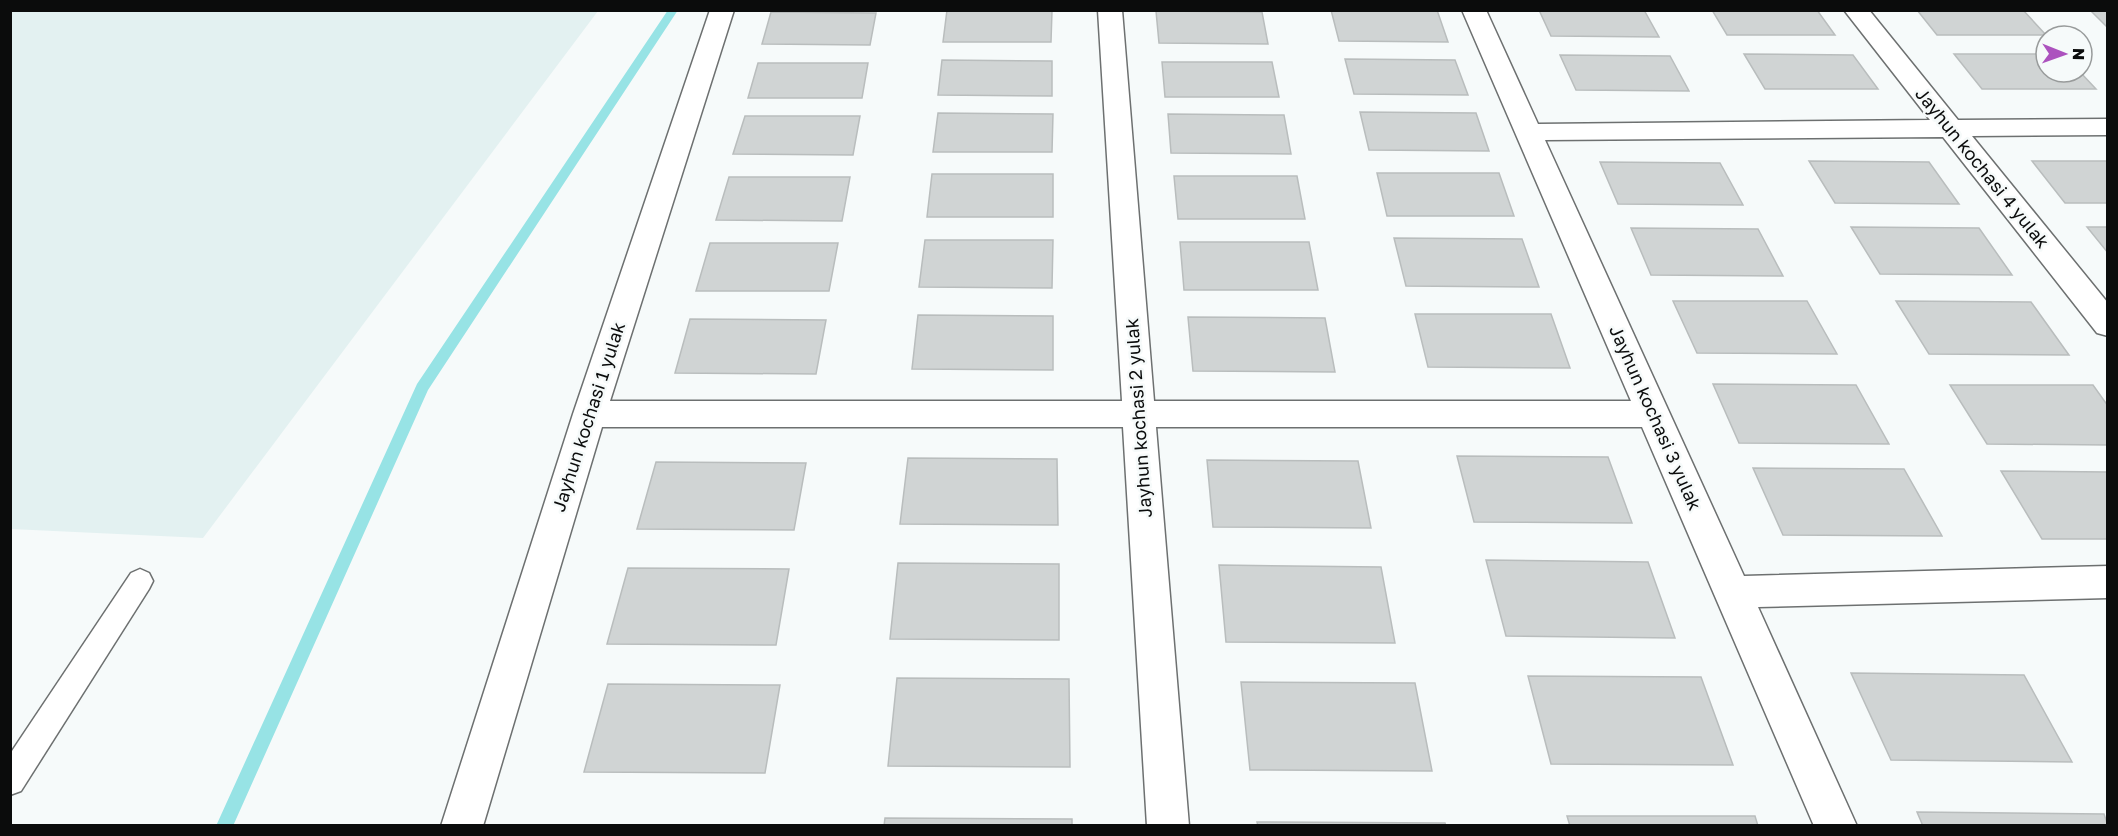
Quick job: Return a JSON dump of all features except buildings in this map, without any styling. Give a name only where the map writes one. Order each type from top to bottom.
[{"type":"street","name":"Jayhun kochasi 1 yulak","points":[[462,825],[589,414],[722,10]]},
{"type":"street","name":"Jayhun kochasi 2 yulak","points":[[1110,10],[1168,825]]},
{"type":"street","name":"Jayhun kochasi 3 yulak","points":[[1474,10],[1836,825]]},
{"type":"street","name":"Jayhun kochasi 4 yulak","points":[[1856,10],[2108,325]]},
{"type":"street","points":[[1528,132],[2108,127]]},
{"type":"street","points":[[589,414],[1653,414]]},
{"type":"street","points":[[1733,592],[2108,582]]},
{"type":"lane","points":[[10,781],[140,581]]},
{"type":"shaded area","points":[[10,11],[598,11],[203,538],[11,529]]},
{"type":"waterway","points":[[224,826],[422,388],[673,10]]}]
